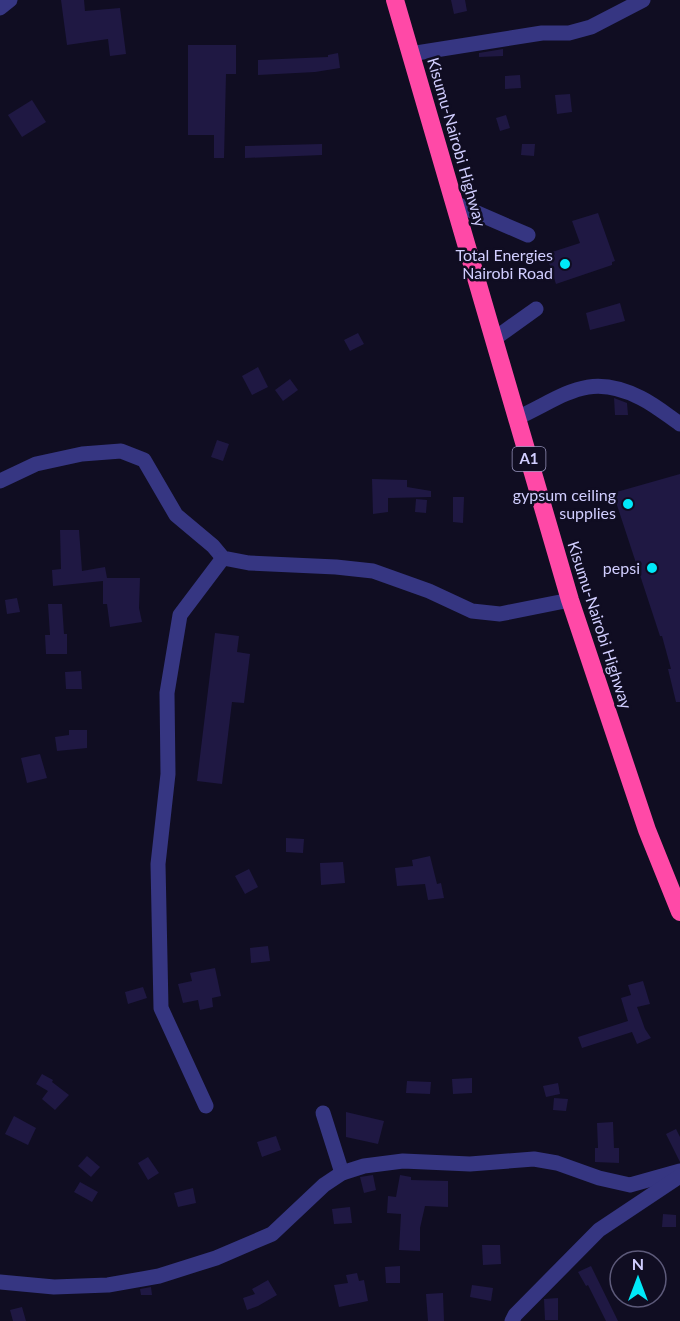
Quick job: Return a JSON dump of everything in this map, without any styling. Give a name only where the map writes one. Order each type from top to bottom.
[{"type":"highway","name":"Kisumu-Nairobi Highway","points":[[395,0],[570,600],[647,830],[680,912]]},
{"type":"street","points":[[0,9],[10,0]]},
{"type":"street","points":[[410,54],[542,33],[569,33],[591,27],[643,0]]},
{"type":"street","points":[[454,203],[528,235]]},
{"type":"street","points":[[494,339],[536,309]]},
{"type":"street","points":[[517,418],[571,391],[604,385],[617,387],[643,399],[680,423]]},
{"type":"street","points":[[0,481],[36,464],[82,454],[121,451],[144,460],[176,515],[213,546],[223,558],[249,563],[373,571],[429,591],[472,611],[500,614],[570,600]]},
{"type":"street","points":[[206,1106],[161,1008],[158,864],[168,774],[167,693],[180,615],[223,558]]},
{"type":"street","points":[[323,1113],[342,1173]]},
{"type":"street","points":[[0,1282],[54,1287],[108,1286],[159,1276],[216,1258],[272,1234],[324,1185],[342,1173],[364,1166],[403,1161],[470,1164],[534,1159],[557,1163],[599,1178],[630,1185],[680,1171]]},
{"type":"street","points":[[512,1321],[515,1315],[599,1230],[680,1176]]},
{"type":"building","points":[[61,0],[84,0],[85,11],[120,8],[126,54],[110,56],[108,39],[67,45]]},
{"type":"building","points":[[451,0],[465,0],[467,11],[454,14]]},
{"type":"building","points":[[188,45],[236,45],[236,74],[226,74],[224,158],[214,158],[214,135],[188,135]]},
{"type":"building","points":[[503,49],[503,56],[479,57],[479,53]]},
{"type":"building","points":[[338,53],[340,68],[315,72],[258,75],[258,60],[328,57],[328,55]]},
{"type":"building","points":[[520,75],[521,88],[505,89],[505,76]]},
{"type":"building","points":[[570,94],[572,112],[557,114],[555,95]]},
{"type":"building","points":[[32,100],[46,122],[22,137],[8,115]]},
{"type":"building","points":[[506,115],[510,128],[500,131],[496,118]]},
{"type":"building","points":[[322,144],[322,155],[245,158],[245,146]]},
{"type":"building","points":[[522,144],[535,144],[534,156],[521,155]]},
{"type":"building","points":[[598,213],[615,261],[612,265],[556,284],[546,254],[580,243],[572,221]]},
{"type":"building","points":[[620,303],[625,321],[590,330],[586,313]]},
{"type":"building","points":[[358,333],[364,344],[350,351],[344,340]]},
{"type":"building","points":[[258,367],[268,387],[252,395],[242,376]]},
{"type":"building","points":[[290,379],[298,390],[283,401],[275,390]]},
{"type":"building","points":[[614,398],[627,403],[628,415],[615,415]]},
{"type":"building","points":[[217,440],[229,444],[223,461],[211,457]]},
{"type":"building","points":[[680,474],[680,702],[676,702],[668,669],[671,669],[662,636],[660,636],[613,493]]},
{"type":"building","points":[[372,479],[407,480],[407,487],[431,491],[431,497],[388,498],[388,512],[373,514]]},
{"type":"building","points":[[453,497],[464,497],[463,523],[453,522]]},
{"type":"building","points":[[416,499],[427,500],[426,513],[415,512]]},
{"type":"building","points":[[60,530],[79,530],[82,571],[105,567],[107,578],[140,578],[139,608],[142,622],[110,627],[107,604],[103,604],[103,581],[53,586],[52,570],[61,569]]},
{"type":"building","points":[[17,598],[20,612],[7,614],[5,600]]},
{"type":"building","points":[[48,604],[62,604],[64,634],[67,634],[67,654],[46,654],[45,635],[50,635]]},
{"type":"building","points":[[215,633],[239,636],[237,652],[250,654],[244,703],[232,702],[222,784],[197,781]]},
{"type":"building","points":[[81,671],[82,689],[66,689],[65,672]]},
{"type":"building","points":[[69,730],[87,730],[87,748],[57,751],[55,737],[69,735]]},
{"type":"building","points":[[40,754],[47,778],[27,783],[21,758]]},
{"type":"building","points":[[286,838],[304,839],[303,853],[286,852]]},
{"type":"building","points":[[430,856],[437,884],[441,883],[444,898],[428,900],[425,884],[397,886],[395,868],[413,866],[412,860]]},
{"type":"building","points":[[343,862],[345,883],[321,885],[320,863]]},
{"type":"building","points":[[249,869],[258,887],[245,894],[235,876]]},
{"type":"building","points":[[268,946],[270,961],[251,963],[250,948]]},
{"type":"building","points":[[215,968],[221,996],[212,998],[213,1007],[200,1010],[198,1000],[183,1003],[178,984],[192,981],[190,973]]},
{"type":"building","points":[[643,981],[650,1004],[637,1007],[651,1038],[637,1044],[632,1032],[582,1048],[578,1037],[628,1021],[621,998],[631,995],[628,985]]},
{"type":"building","points":[[143,987],[147,998],[128,1004],[125,992]]},
{"type":"building","points":[[42,1074],[53,1080],[52,1082],[69,1095],[55,1110],[42,1099],[48,1091],[36,1084]]},
{"type":"building","points":[[472,1078],[472,1093],[453,1094],[452,1079]]},
{"type":"building","points":[[407,1081],[431,1082],[430,1094],[406,1093]]},
{"type":"building","points":[[558,1083],[560,1094],[546,1097],[543,1086]]},
{"type":"building","points":[[554,1098],[568,1099],[566,1111],[553,1110]]},
{"type":"building","points":[[346,1112],[384,1121],[378,1144],[346,1137]]},
{"type":"building","points":[[14,1116],[36,1128],[28,1145],[5,1134]]},
{"type":"building","points":[[613,1122],[614,1148],[619,1148],[619,1163],[595,1162],[595,1148],[598,1148],[597,1123]]},
{"type":"building","points":[[676,1129],[680,1137],[680,1162],[666,1134]]},
{"type":"building","points":[[276,1136],[281,1150],[262,1157],[257,1142]]},
{"type":"building","points":[[87,1156],[100,1167],[91,1177],[78,1166]]},
{"type":"building","points":[[148,1157],[159,1173],[148,1180],[138,1163]]},
{"type":"building","points":[[373,1175],[376,1190],[364,1193],[360,1177]]},
{"type":"building","points":[[400,1175],[411,1177],[411,1180],[448,1181],[448,1207],[425,1206],[420,1228],[420,1251],[399,1250],[401,1214],[387,1213],[388,1196],[396,1197]]},
{"type":"building","points":[[80,1182],[98,1192],[92,1202],[74,1192]]},
{"type":"building","points":[[193,1188],[196,1203],[178,1207],[174,1193]]},
{"type":"building","points":[[350,1207],[352,1223],[334,1224],[332,1209]]},
{"type":"building","points":[[663,1214],[676,1215],[676,1227],[662,1227]]},
{"type":"building","points":[[482,1245],[500,1245],[501,1264],[483,1265]]},
{"type":"building","points":[[400,1266],[400,1283],[386,1283],[385,1267]]},
{"type":"building","points":[[591,1266],[608,1301],[608,1309],[612,1309],[618,1321],[606,1321],[588,1285],[586,1286],[578,1272]]},
{"type":"building","points":[[357,1273],[359,1281],[364,1280],[368,1301],[339,1307],[334,1285],[348,1283],[346,1275]]},
{"type":"building","points":[[268,1280],[277,1295],[247,1310],[243,1298],[255,1294],[252,1289]]},
{"type":"building","points":[[472,1285],[493,1288],[491,1301],[470,1297]]},
{"type":"building","points":[[151,1287],[152,1295],[141,1295],[140,1289]]},
{"type":"building","points":[[443,1293],[444,1321],[428,1321],[426,1294]]},
{"type":"building","points":[[558,1298],[558,1320],[545,1320],[544,1299]]},
{"type":"building","points":[[22,1307],[26,1321],[13,1321],[10,1310]]},
{"type":"place","name":"Total Energies Nairobi Road","points":[[565,264]]},
{"type":"place","name":"gypsum ceiling supplies","points":[[628,504]]},
{"type":"place","name":"pepsi","points":[[652,568]]}]
